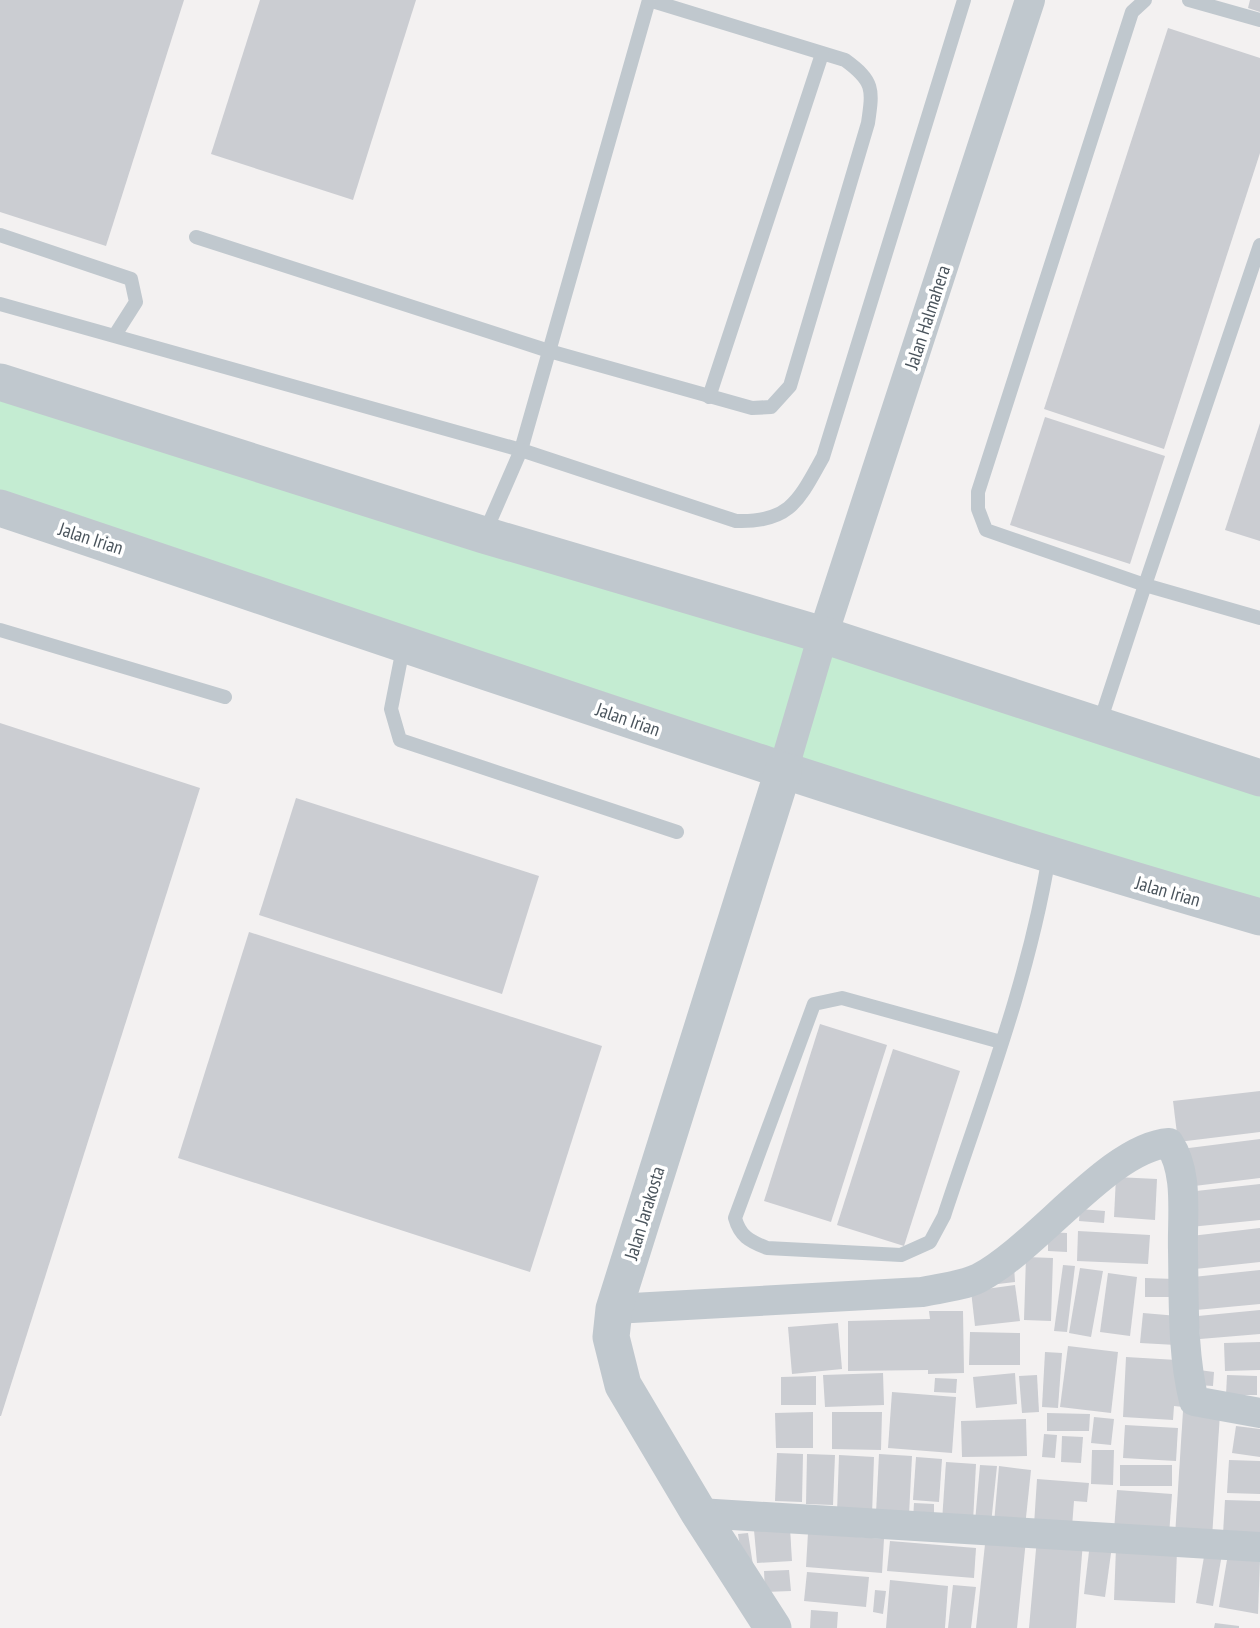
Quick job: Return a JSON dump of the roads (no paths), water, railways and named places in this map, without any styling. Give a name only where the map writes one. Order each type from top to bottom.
[{"type":"street","name":"Jalan Halmahera","points":[[783,771],[823,635],[1030,0]]},
{"type":"street","points":[[0,382],[484,535],[823,635],[1260,778]]},
{"type":"street","name":"Jalan Irian","points":[[0,508],[783,771],[1049,856],[1260,917]]},
{"type":"street","name":"Jalan Jarakosta","points":[[773,1628],[699,1513],[623,1385],[611,1337],[614,1309],[783,771]]},
{"type":"street","points":[[614,1309],[922,1292],[979,1278],[1043,1232],[1125,1157],[1154,1144],[1170,1143],[1181,1171],[1184,1325],[1187,1371],[1194,1401],[1260,1413]]},
{"type":"street","points":[[699,1513],[1260,1547]]},
{"type":"lane","points":[[196,237],[549,351],[752,408],[771,407],[790,386],[868,123],[872,90],[863,73],[845,60],[649,0],[549,351],[521,450],[484,535]]},
{"type":"lane","points":[[0,304],[521,450],[736,521],[761,522],[778,516],[801,495],[823,457],[964,0]]},
{"type":"lane","points":[[1145,0],[1132,12],[978,492],[978,509],[986,530],[1145,585],[1260,618]]},
{"type":"lane","points":[[1189,0],[1260,20]]},
{"type":"lane","points":[[709,397],[822,54]]},
{"type":"lane","points":[[0,235],[131,279],[136,302],[115,335]]},
{"type":"lane","points":[[1098,725],[1260,245]]},
{"type":"lane","points":[[0,630],[225,697]]},
{"type":"lane","points":[[404,643],[391,709],[400,740],[677,832]]},
{"type":"lane","points":[[1001,1042],[842,998],[814,1004],[735,1217],[738,1231],[750,1242],[766,1248],[888,1255],[901,1255],[930,1242],[944,1216],[1001,1042],[1040,910],[1049,856]]}]
